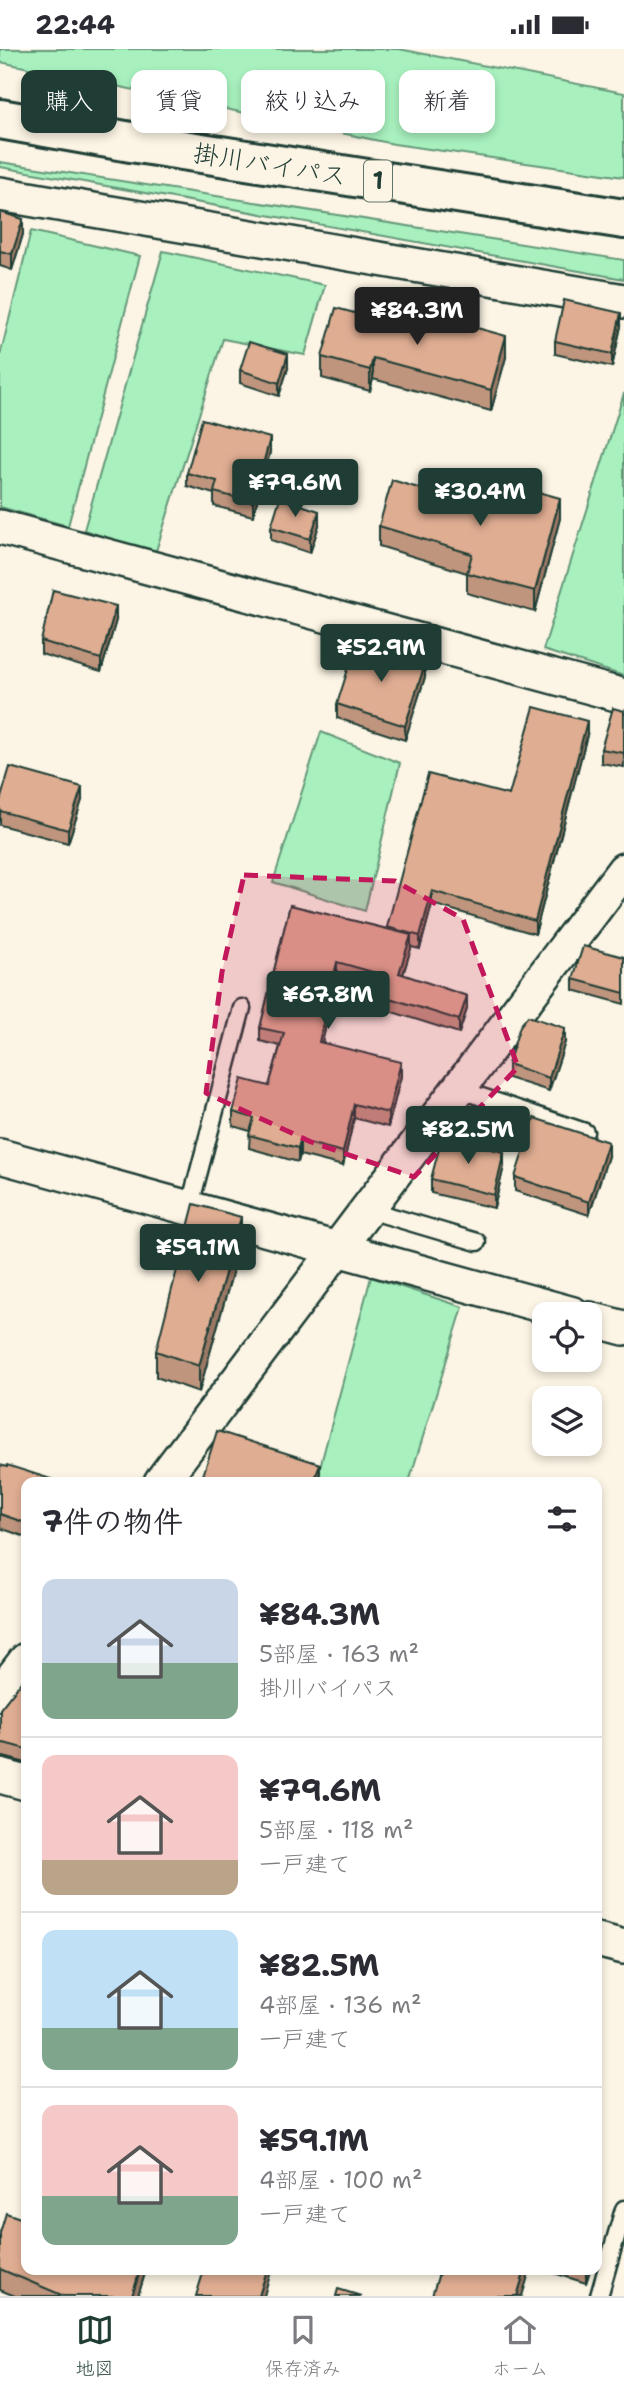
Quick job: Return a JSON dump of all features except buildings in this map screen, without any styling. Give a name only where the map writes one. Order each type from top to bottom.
[{"type":"highway","points":[[0,104],[131,142]]},
{"type":"highway","name":"掛川バイパス","points":[[0,119],[624,219]]},
{"type":"street","points":[[0,194],[624,301]]},
{"type":"street","points":[[0,527],[624,697]]},
{"type":"street","points":[[165,1477],[624,870]]},
{"type":"street","points":[[0,1156],[532,1303]]},
{"type":"street","points":[[602,1322],[624,1328]]},
{"type":"street","points":[[0,1694],[21,1667]]},
{"type":"street","points":[[0,1776],[21,1782]]},
{"type":"street","points":[[602,1941],[624,1947]]},
{"type":"lane","points":[[189,1209],[242,1008]]},
{"type":"lane","points":[[458,1089],[585,1132]]},
{"type":"lane","points":[[375,1199],[379,1213],[477,1242]]},
{"type":"lane","points":[[599,2296],[624,2209]]},
{"type":"highlighted area","points":[[244,875],[395,881],[463,919],[518,1067],[414,1177],[311,1142],[206,1093],[222,972]]},
{"type":"green space","points":[[0,49],[399,49],[624,93],[624,177],[394,144],[341,133],[385,133],[385,70],[241,70],[241,112],[227,109],[227,70],[131,70],[131,89],[117,86],[117,70],[38,70],[0,62]]},
{"type":"green space","points":[[0,162],[624,260],[624,279],[0,167]]},
{"type":"green space","points":[[31,231],[140,256],[68,526],[0,507],[0,356]]},
{"type":"green space","points":[[163,251],[325,285],[305,355],[223,339],[155,554],[84,530]]},
{"type":"green space","points":[[624,393],[624,676],[543,650]]},
{"type":"green space","points":[[321,732],[400,763],[365,911],[273,882]]},
{"type":"green space","points":[[371,1277],[463,1307],[411,1477],[317,1477]]}]
